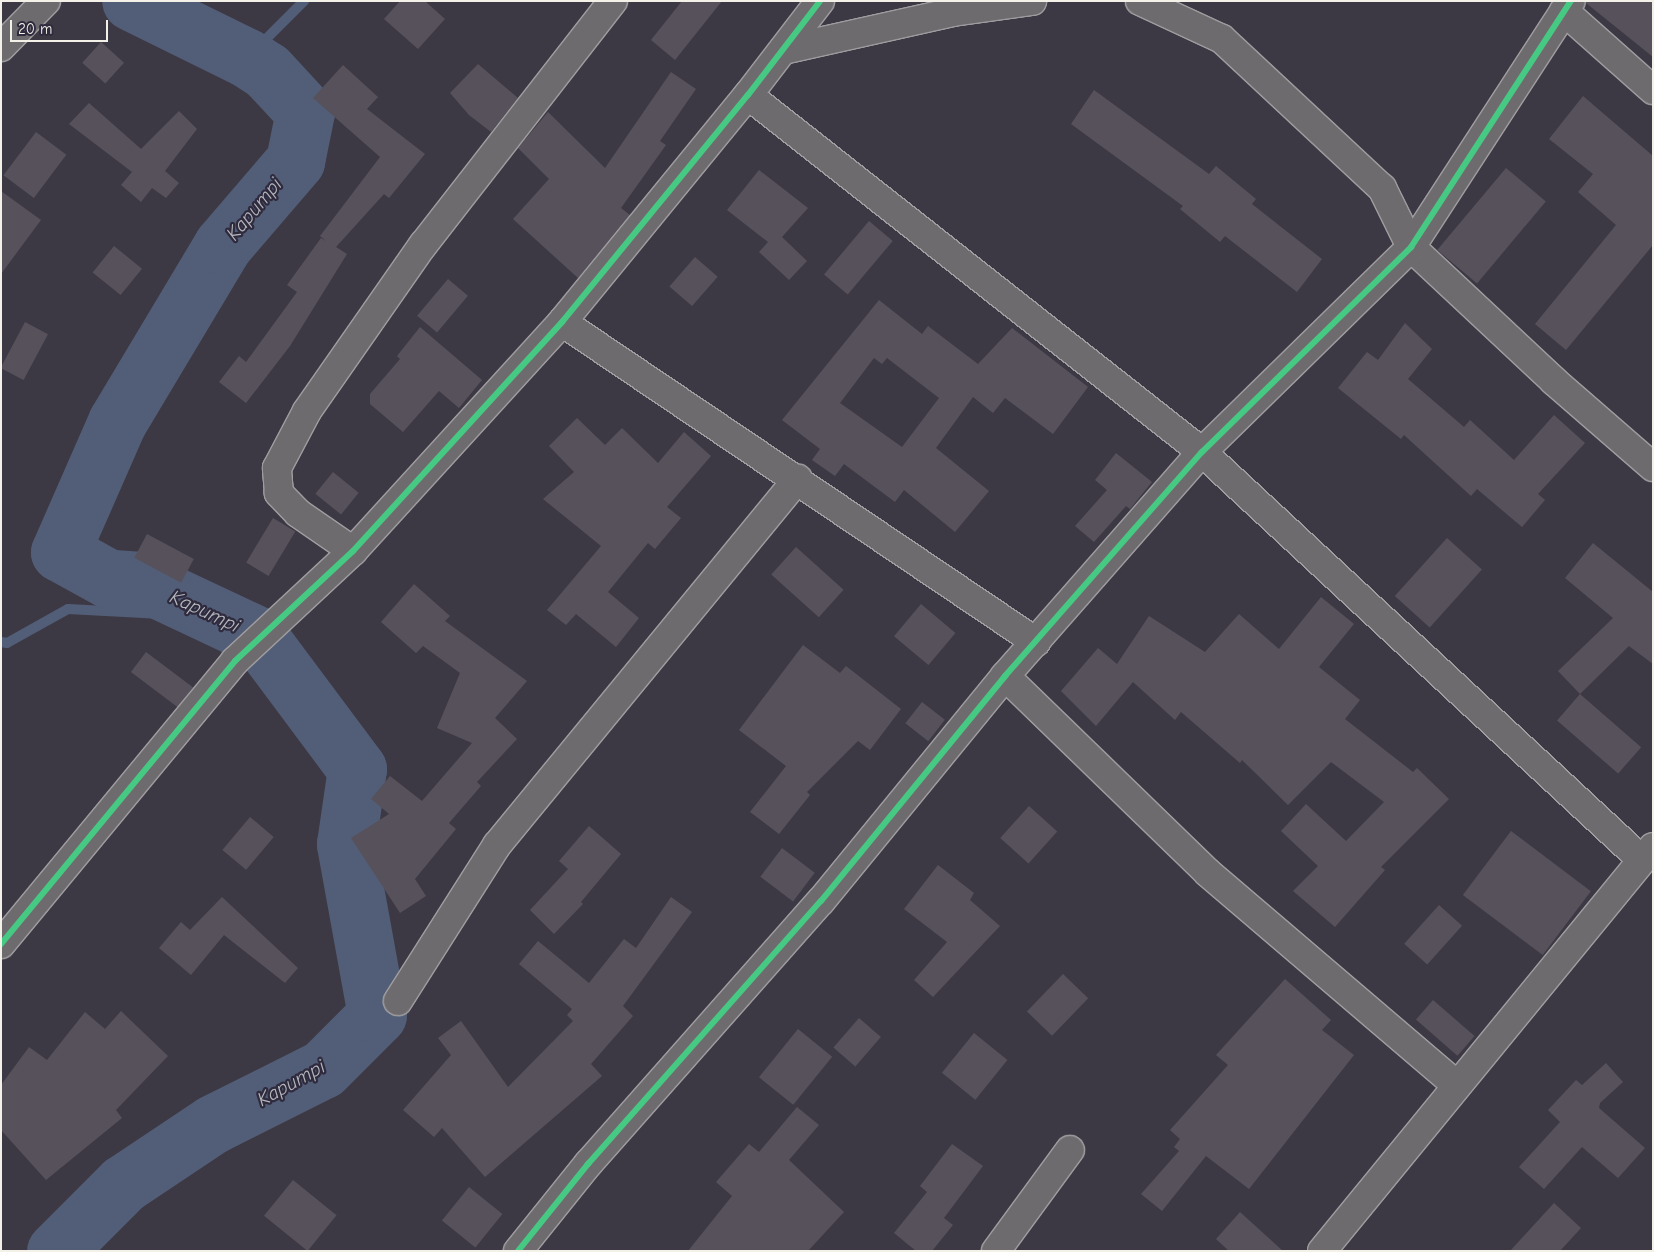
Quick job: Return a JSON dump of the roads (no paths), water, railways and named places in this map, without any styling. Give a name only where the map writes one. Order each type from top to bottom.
[{"type":"street","points":[[1,47],[46,1]]},
{"type":"street","points":[[353,551],[298,512],[279,493],[277,468],[307,411],[423,245],[613,1]]},
{"type":"street","points":[[5,931],[235,661],[353,551],[562,322],[748,95],[820,1]]},
{"type":"street","points":[[783,50],[953,12],[1032,1]]},
{"type":"street","points":[[1140,1],[1222,39],[1382,188],[1411,247],[1554,381],[1653,467]]},
{"type":"street","points":[[518,1251],[588,1164],[821,900],[1005,676],[1202,452],[1411,247],[1567,6],[1653,90]]},
{"type":"street","points":[[748,95],[1202,452],[1647,853],[1322,1251]]},
{"type":"street","points":[[562,322],[798,479],[1036,642]]},
{"type":"street","points":[[398,1001],[496,845],[798,479]]},
{"type":"street","points":[[1005,676],[1207,872],[1456,1085]]},
{"type":"street","points":[[996,1251],[1070,1150]]},
{"type":"waterway","name":"Kapumpi","points":[[56,1251],[123,1184],[213,1124],[323,1069],[377,1015],[346,844],[357,769],[258,636],[141,581],[109,579],[60,552],[117,422],[223,245],[295,161],[305,112],[267,71],[247,58],[131,1]]},
{"type":"waterway","points":[[247,58],[304,1]]},
{"type":"waterway","points":[[1,642],[7,643],[68,609],[218,617]]}]
